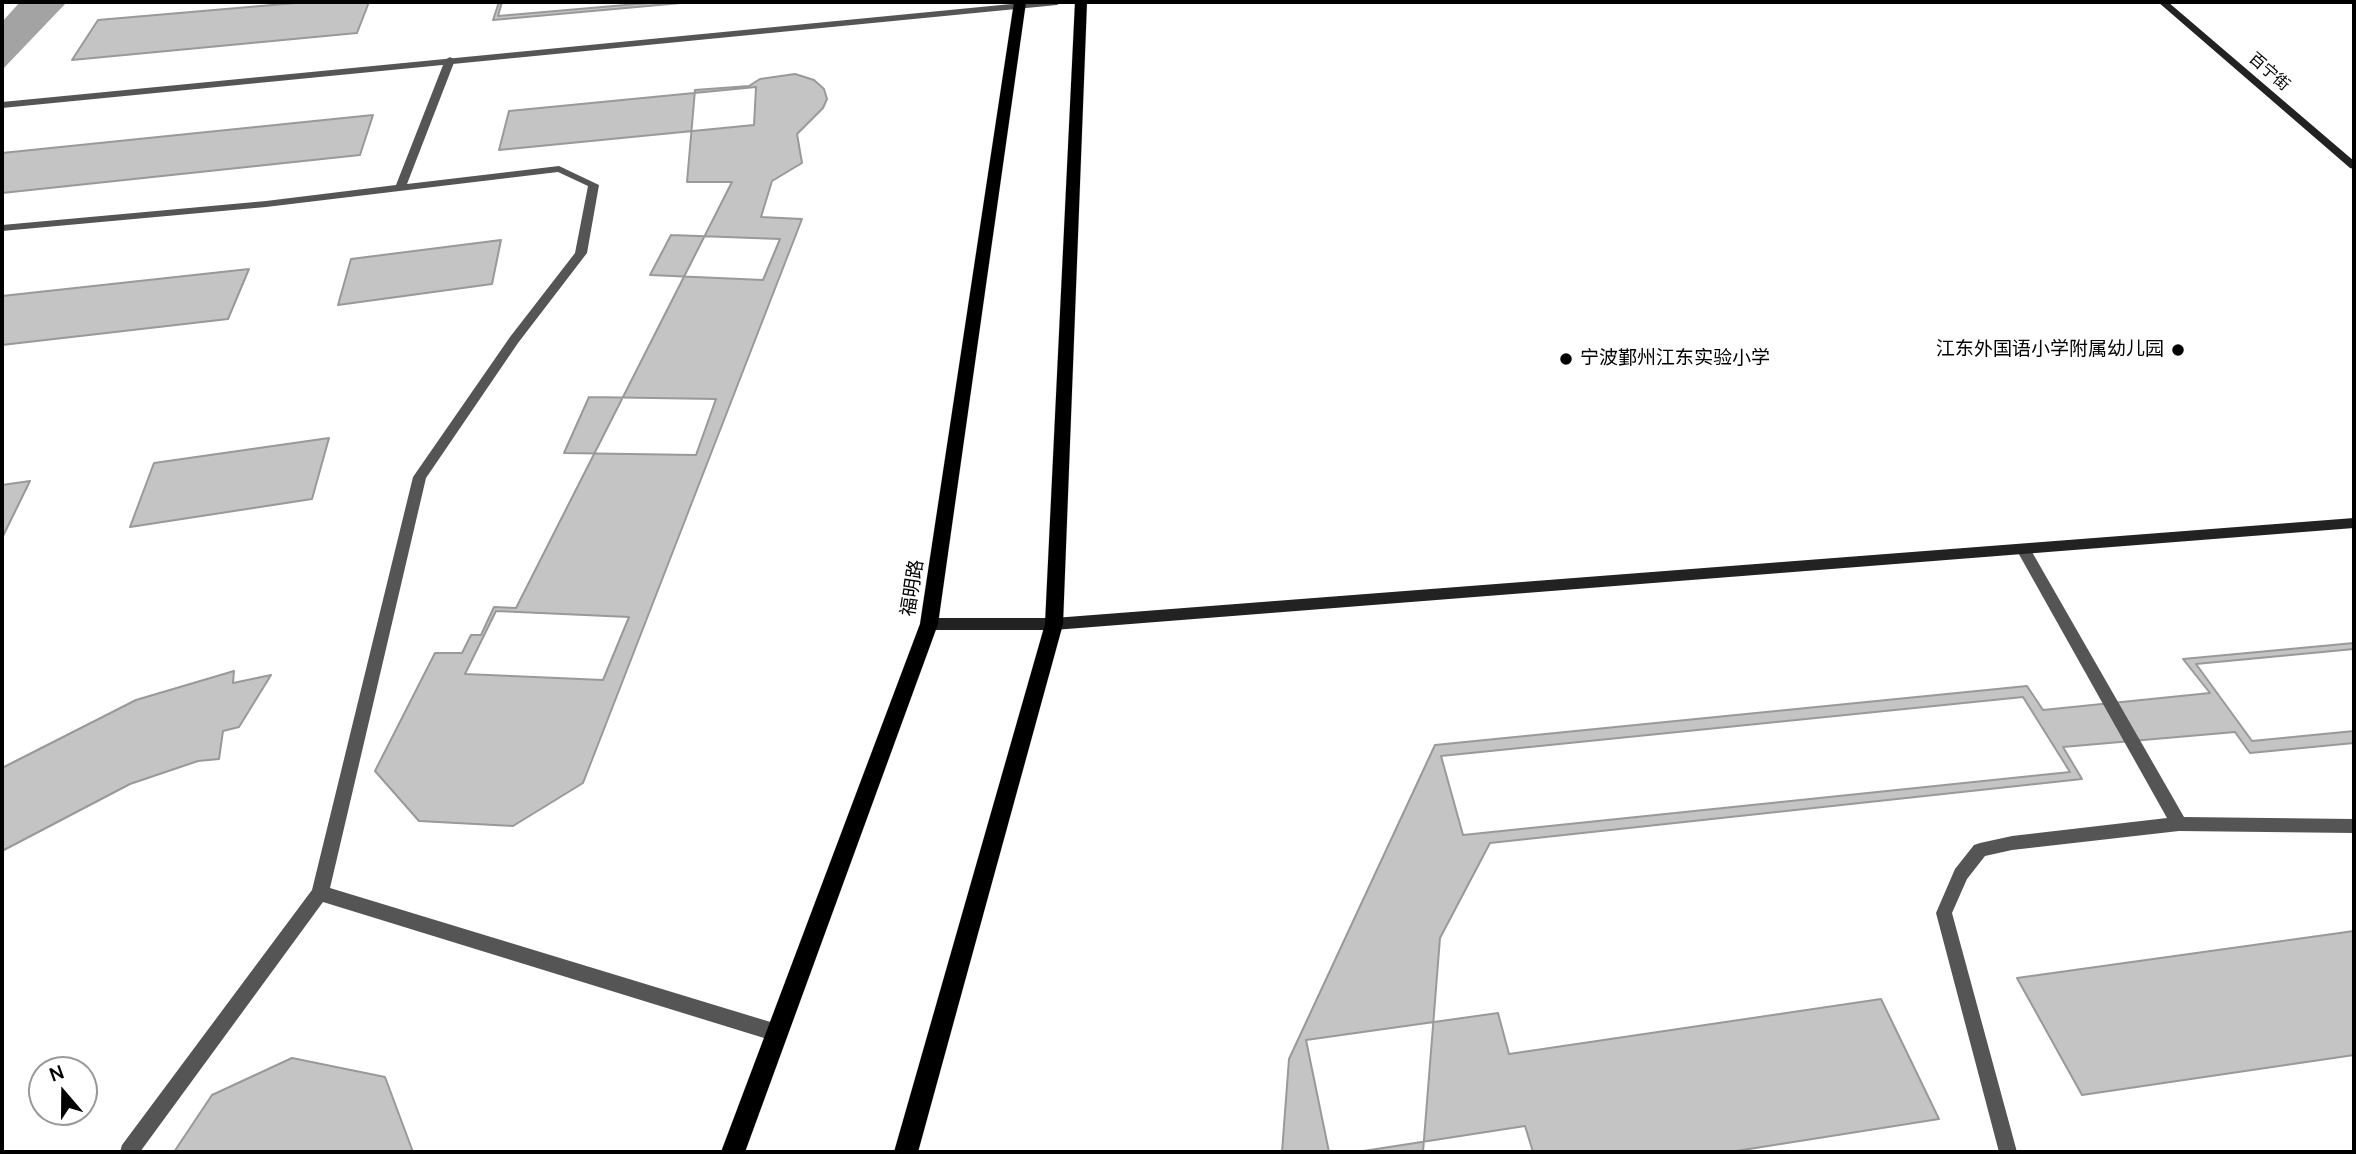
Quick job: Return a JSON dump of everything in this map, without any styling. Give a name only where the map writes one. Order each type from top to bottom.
[{"type":"main road","points":[[906,1152],[1054,624],[1081,2]]},
{"type":"main road","name":"福明路","points":[[733,1152],[929,624],[1020,3]]},
{"type":"street","points":[[2,105],[1020,3],[1057,2]]},
{"type":"street","name":"百宁街","points":[[2163,2],[2354,166]]},
{"type":"street","points":[[400,188],[450,60]]},
{"type":"street","points":[[2,228],[266,204],[559,169],[594,184],[581,253],[514,340],[419,477],[320,893],[129,1152]]},
{"type":"street","points":[[929,624],[1054,624],[2354,523]]},
{"type":"street","points":[[2023,549],[2179,824]]},
{"type":"street","points":[[2008,1152],[1944,913],[1961,874],[1980,850],[2002,845],[2179,824],[2354,826]]},
{"type":"street","points":[[320,893],[777,1033]]},
{"type":"shaded area","points":[[20,2],[67,2],[2,70],[2,22]]},
{"type":"building","points":[[307,2],[369,2],[357,33],[72,60],[98,20]]},
{"type":"building","points":[[499,2],[692,2],[493,20]]},
{"type":"building","points":[[502,2],[660,2],[498,16]]},
{"type":"building","points":[[795,74],[814,80],[824,89],[827,99],[823,108],[797,134],[802,163],[772,181],[761,217],[802,219],[583,783],[513,826],[419,821],[375,771],[435,653],[462,653],[471,635],[481,635],[494,607],[516,608],[732,182],[687,182],[695,90],[749,86],[760,79]]},
{"type":"building","points":[[756,87],[754,125],[499,150],[509,111]]},
{"type":"building","points":[[373,115],[360,155],[2,193],[2,153]]},
{"type":"building","points":[[671,235],[780,239],[763,280],[650,275]]},
{"type":"building","points":[[501,240],[492,284],[338,305],[351,259]]},
{"type":"building","points":[[249,269],[228,319],[2,345],[2,296]]},
{"type":"building","points":[[589,397],[716,399],[696,455],[564,453]]},
{"type":"building","points":[[329,438],[312,499],[130,527],[154,463]]},
{"type":"building","points":[[30,481],[3,536],[2,536],[2,485]]},
{"type":"building","points":[[496,611],[629,617],[603,680],[465,674]]},
{"type":"building","points":[[2354,643],[2354,743],[2250,753],[2235,732],[2063,747],[2082,779],[1490,843],[1440,938],[1423,1152],[1282,1152],[1289,1059],[1435,745],[2027,686],[2043,710],[2210,693],[2183,659]]},
{"type":"building","points":[[2354,649],[2354,731],[2252,741],[2196,664]]},
{"type":"building","points":[[234,671],[233,683],[271,675],[239,727],[223,731],[219,759],[198,761],[130,784],[2,851],[2,768],[136,700]]},
{"type":"building","points":[[2023,697],[2070,772],[1463,835],[1441,756]]},
{"type":"building","points":[[2354,931],[2354,1055],[2082,1095],[2017,978]]},
{"type":"building","points":[[1881,999],[1939,1119],[1730,1152],[1533,1152],[1525,1126],[1357,1152],[1329,1152],[1306,1040],[1498,1013],[1509,1054]]},
{"type":"building","points":[[292,1058],[385,1077],[413,1152],[174,1152],[212,1095]]},
{"type":"place","name":"江东外国语小学附属幼儿园","points":[[2178,350]]},
{"type":"place","name":"宁波鄞州江东实验小学","points":[[1566,359]]}]
